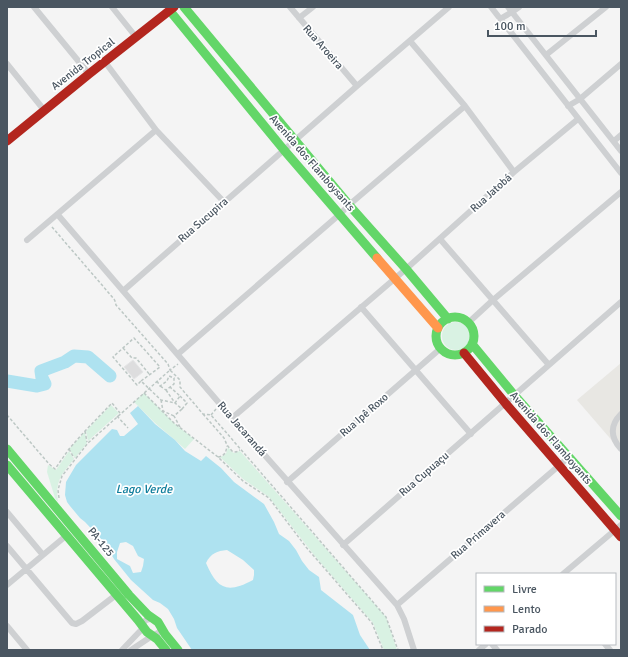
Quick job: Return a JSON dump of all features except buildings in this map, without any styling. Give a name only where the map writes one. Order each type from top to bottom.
[{"type":"street","points":[[34,7],[89,74]]},
{"type":"street","points":[[112,7],[136,37]]},
{"type":"street","name":"Avenida dos Flamboysants","points":[[184,7],[349,205],[406,268],[448,319]]},
{"type":"street","name":"Rua Aroeira","points":[[290,7],[357,86]]},
{"type":"street","points":[[299,18],[313,7]]},
{"type":"street","name":"Rua Sucupira","points":[[122,291],[449,7]]},
{"type":"street","points":[[491,7],[621,173]]},
{"type":"street","points":[[500,19],[510,10],[519,7]]},
{"type":"street","points":[[546,55],[606,7]]},
{"type":"street","name":"Avenida Tropical","points":[[7,141],[172,9]]},
{"type":"street","name":"Avenida dos Flamboysants","points":[[172,9],[284,150],[438,328]]},
{"type":"street","points":[[510,10],[621,151]]},
{"type":"street","points":[[410,41],[465,106],[514,172]]},
{"type":"street","points":[[105,62],[156,130],[224,202]]},
{"type":"street","points":[[7,64],[44,110]]},
{"type":"street","points":[[568,106],[580,99],[621,64]]},
{"type":"street","points":[[178,354],[465,106]]},
{"type":"street","name":"Rua Jatobá","points":[[395,278],[514,172],[578,119]]},
{"type":"street","points":[[27,240],[156,130]]},
{"type":"street","points":[[614,141],[621,135]]},
{"type":"street","points":[[468,323],[493,300],[621,192]]},
{"type":"street","name":"Rua Jacarandá","points":[[58,215],[287,482],[397,605],[404,619],[414,650]]},
{"type":"street","points":[[440,239],[549,365]]},
{"type":"street","points":[[232,418],[395,278]]},
{"type":"street","points":[[515,396],[621,302]]},
{"type":"street","points":[[361,307],[471,434]]},
{"type":"street","points":[[455,318],[462,319],[468,323],[474,333],[474,339],[472,344],[464,353],[458,355],[451,354],[440,348],[436,335],[442,322],[455,318]]},
{"type":"street","name":"Avenida dos Flamboyants","points":[[472,344],[515,396],[621,516]]},
{"type":"street","name":"Rua Ipê Roxo","points":[[287,482],[440,348]]},
{"type":"street","name":"Avenida dos Flamboyants","points":[[464,353],[559,465],[618,528],[621,537]]},
{"type":"street","name":"Rua Cupuaçu","points":[[343,545],[515,396]]},
{"type":"street","points":[[621,414],[615,420],[613,430],[615,440],[621,449]]},
{"type":"street","name":"PA-125","points":[[7,449],[129,595],[158,622],[165,634],[178,650]]},
{"type":"street","name":"Rua Primavera","points":[[397,605],[569,457]]},
{"type":"street","name":"PA-125","points":[[7,465],[138,620],[143,628],[157,639],[166,650]]},
{"type":"street","points":[[7,512],[43,555]]},
{"type":"street","points":[[564,573],[618,528]]},
{"type":"street","points":[[7,585],[67,535]]},
{"type":"street","points":[[7,546],[72,623],[76,624],[82,621],[116,595]]},
{"type":"street","points":[[122,650],[143,628],[144,622],[153,618]]},
{"type":"street","points":[[7,626],[27,650]]},
{"type":"street","points":[[131,650],[152,636],[158,634],[162,628]]},
{"type":"path","points":[[48,223],[114,299],[116,305],[168,364],[170,370],[180,380],[180,387],[224,438],[232,451],[236,452],[241,450]]},
{"type":"path","points":[[134,338],[160,367],[137,385],[113,357],[123,348],[134,338]]},
{"type":"path","points":[[123,348],[132,358],[136,358],[150,375]]},
{"type":"path","points":[[58,490],[62,476],[88,443],[120,413],[183,360]]},
{"type":"path","points":[[160,386],[167,381],[169,376],[174,378],[174,384],[166,390]]},
{"type":"path","points":[[141,381],[161,400],[175,403]]},
{"type":"path","points":[[157,381],[160,386],[166,390],[175,403],[182,409]]},
{"type":"path","points":[[170,386],[187,403],[174,416]]},
{"type":"path","points":[[144,393],[180,428],[218,457],[243,481],[269,498],[306,547],[372,623],[383,650]]},
{"type":"path","points":[[175,403],[180,396]]},
{"type":"path","points":[[161,400],[163,411]]},
{"type":"path","points":[[7,416],[55,469],[85,430],[112,403],[120,413]]},
{"type":"path","points":[[163,411],[174,416],[180,428]]},
{"type":"path","points":[[203,414],[211,415],[386,617],[398,650]]},
{"type":"path","points":[[117,416],[128,428]]},
{"type":"path","points":[[85,430],[88,443]]},
{"type":"path","points":[[218,457],[225,453],[227,445]]},
{"type":"path","points":[[69,449],[74,459]]},
{"type":"shaded area","points":[[621,363],[621,451],[577,400]]},
{"type":"green space","points":[[456,322],[466,326],[470,336],[466,346],[456,350],[446,346],[442,336],[446,326]]},
{"type":"green space","points":[[144,393],[174,423],[194,439],[185,449],[155,423],[134,402]]},
{"type":"green space","points":[[111,405],[119,413],[88,441],[86,431]]},
{"type":"green space","points":[[85,432],[87,443],[75,458],[69,449]]},
{"type":"green space","points":[[228,447],[234,453],[240,451],[386,617],[397,650],[384,650],[373,623],[314,555],[269,497],[243,479],[220,457],[226,454]]},
{"type":"green space","points":[[69,451],[74,459],[58,483],[58,502],[55,498],[47,472],[48,465],[56,470]]},
{"type":"water","name":"Lago Verde","points":[[138,406],[155,424],[175,440],[185,451],[201,461],[206,456],[221,468],[234,482],[264,504],[279,534],[289,541],[309,570],[319,577],[321,590],[353,615],[360,635],[370,650],[192,650],[177,628],[168,609],[153,600],[131,580],[114,559],[104,542],[70,506],[65,495],[66,482],[76,465],[112,429],[117,430],[120,436],[124,436],[138,424],[130,413]],"holes":[[[126,542],[133,546],[138,556],[144,559],[141,572],[133,573],[130,566],[117,559],[117,552],[120,543]],[[227,550],[243,560],[254,570],[253,580],[230,588],[214,579],[206,563],[215,553]]]},
{"type":"waterway","points":[[7,381],[37,386],[45,384],[41,371],[65,362],[74,356],[88,357],[110,376]]},
{"type":"traffic: fast","points":[[184,7],[349,205],[448,319]]},
{"type":"traffic: fast","points":[[170,11],[284,150],[377,258]]},
{"type":"traffic: fast","points":[[455,317],[468,323],[474,336],[468,349],[455,355],[442,349],[436,336],[442,323],[455,317]]},
{"type":"traffic: fast","points":[[472,344],[515,396],[621,516]]},
{"type":"traffic: fast","points":[[7,449],[129,595],[148,615],[158,622],[165,634],[178,650]]},
{"type":"traffic: fast","points":[[7,465],[147,632],[157,639],[166,650]]},
{"type":"traffic: slow","points":[[377,258],[438,328]]},
{"type":"traffic: jam","points":[[7,141],[174,7]]},
{"type":"traffic: jam","points":[[464,353],[621,537]]}]
